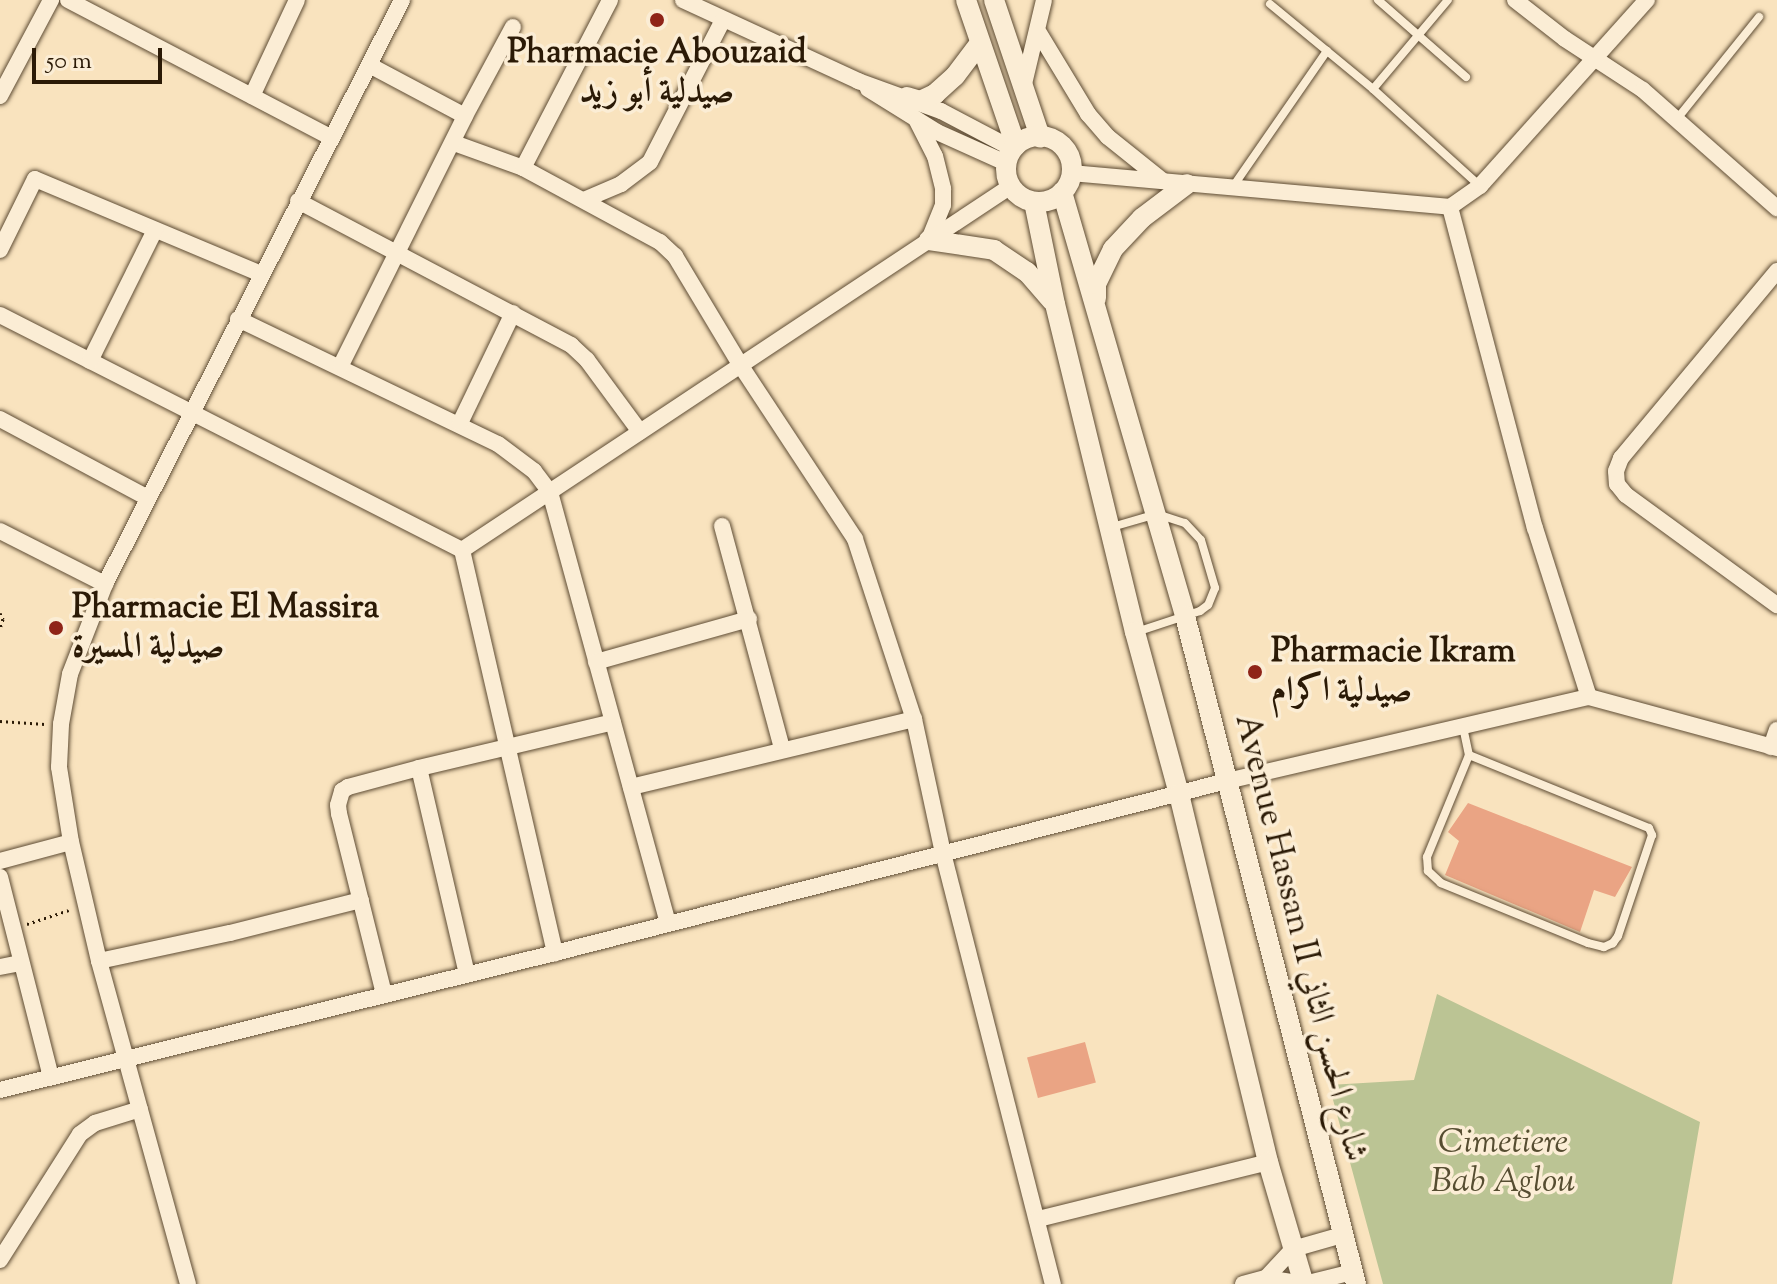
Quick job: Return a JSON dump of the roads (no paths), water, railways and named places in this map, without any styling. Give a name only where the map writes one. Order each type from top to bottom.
[{"type":"street","points":[[0,96],[51,0]]},
{"type":"street","points":[[68,0],[330,137]]},
{"type":"street","points":[[252,96],[297,0]]},
{"type":"street","points":[[183,1280],[71,842],[59,767],[61,724],[70,674],[105,584],[402,0]]},
{"type":"street","points":[[523,168],[610,0]]},
{"type":"street","points":[[683,0],[858,81],[920,101],[935,94],[955,76],[980,43]]},
{"type":"street","points":[[966,0],[1012,153],[1011,186]]},
{"type":"street","points":[[994,0],[1040,137]]},
{"type":"street","points":[[1024,84],[1039,33],[1044,0]]},
{"type":"street","points":[[1515,0],[1537,19],[1626,77],[1777,208]]},
{"type":"street","points":[[1071,173],[1450,207],[1480,186],[1647,0]]},
{"type":"street","points":[[586,199],[621,184],[650,162],[723,20]]},
{"type":"street","points":[[341,365],[465,116],[513,27]]},
{"type":"street","points":[[1039,33],[1088,114],[1108,137],[1164,182]]},
{"type":"street","points":[[371,66],[465,116]]},
{"type":"street","points":[[858,81],[916,120],[1012,153],[1040,137],[1057,142],[1065,151],[1071,173],[1062,192],[1049,200],[1034,202],[1011,186]]},
{"type":"street","points":[[907,97],[1012,153]]},
{"type":"street","points":[[916,120],[935,156],[943,189],[933,234],[925,244]]},
{"type":"street","points":[[454,143],[523,168],[586,199],[640,228],[675,256],[741,366],[855,539],[914,719],[943,853],[1053,1284]]},
{"type":"street","points":[[0,250],[35,179],[261,274]]},
{"type":"street","points":[[1097,306],[1096,284],[1113,249],[1142,218],[1187,184]]},
{"type":"street","points":[[462,550],[1011,186]]},
{"type":"street","name":"Avenue Hassan II شارع الحسن الثاني","points":[[1062,192],[1185,616],[1354,1278]]},
{"type":"street","points":[[298,201],[571,345],[587,360],[640,432]]},
{"type":"street","points":[[1034,202],[1055,304],[1135,632],[1179,794],[1268,1162],[1304,1284]]},
{"type":"street","points":[[1450,207],[1535,528],[1589,697]]},
{"type":"street","points":[[90,361],[155,230]]},
{"type":"street","points":[[925,244],[994,250],[1027,272],[1055,304]]},
{"type":"street","points":[[1777,271],[1621,458],[1616,471],[1617,484],[1626,495],[1777,605]]},
{"type":"street","points":[[460,423],[513,313]]},
{"type":"street","points":[[238,319],[460,423],[518,457],[550,492],[668,923]]},
{"type":"street","points":[[2,320],[90,361],[462,550]]},
{"type":"street","points":[[0,419],[148,498]]},
{"type":"street","points":[[722,526],[782,749]]},
{"type":"street","points":[[0,531],[105,584]]},
{"type":"street","points":[[462,550],[555,953]]},
{"type":"street","points":[[596,662],[749,619]]},
{"type":"street","points":[[0,1090],[555,953],[1227,781],[1589,697],[1775,742]]},
{"type":"street","points":[[631,787],[914,719]]},
{"type":"street","points":[[384,994],[339,814],[339,798],[348,787],[613,722]]},
{"type":"street","points":[[419,768],[467,975]]},
{"type":"street","points":[[0,861],[71,842]]},
{"type":"street","points":[[0,877],[51,1077]]},
{"type":"street","points":[[99,961],[230,933],[361,900]]},
{"type":"street","points":[[0,967],[20,963]]},
{"type":"street","points":[[0,1260],[80,1134],[95,1123],[140,1109]]},
{"type":"street","points":[[1038,1219],[1268,1162]]},
{"type":"street","points":[[1266,1278],[1293,1249],[1342,1235]]},
{"type":"street","points":[[1243,1284],[1266,1278],[1304,1284],[1354,1278]]},
{"type":"lane","points":[[1378,0],[1466,77]]},
{"type":"lane","points":[[1373,89],[1448,0]]},
{"type":"lane","points":[[1270,4],[1373,89],[1480,186]]},
{"type":"lane","points":[[1677,119],[1759,17]]},
{"type":"lane","points":[[1232,188],[1327,51]]},
{"type":"lane","points":[[1111,528],[1157,514],[1185,523],[1197,533],[1215,588],[1208,605],[1135,632]]},
{"type":"lane","points":[[1463,727],[1469,755],[1427,857],[1428,871],[1432,877],[1588,943],[1604,947],[1613,943],[1652,835],[1649,828],[1469,755]]},
{"type":"place","name":"Pharmacie Abouzaid صيدلية أبو زيد","points":[[657,20]]},
{"type":"place","name":"Pharmacie El Massira صيدلية المسيرة","points":[[56,628]]},
{"type":"place","name":"Pharmacie Ikram صيدلية اكرام","points":[[1255,672]]},
{"type":"park label","name":"Cimetiere Bab Aglou","points":[[1503,1162]]}]
